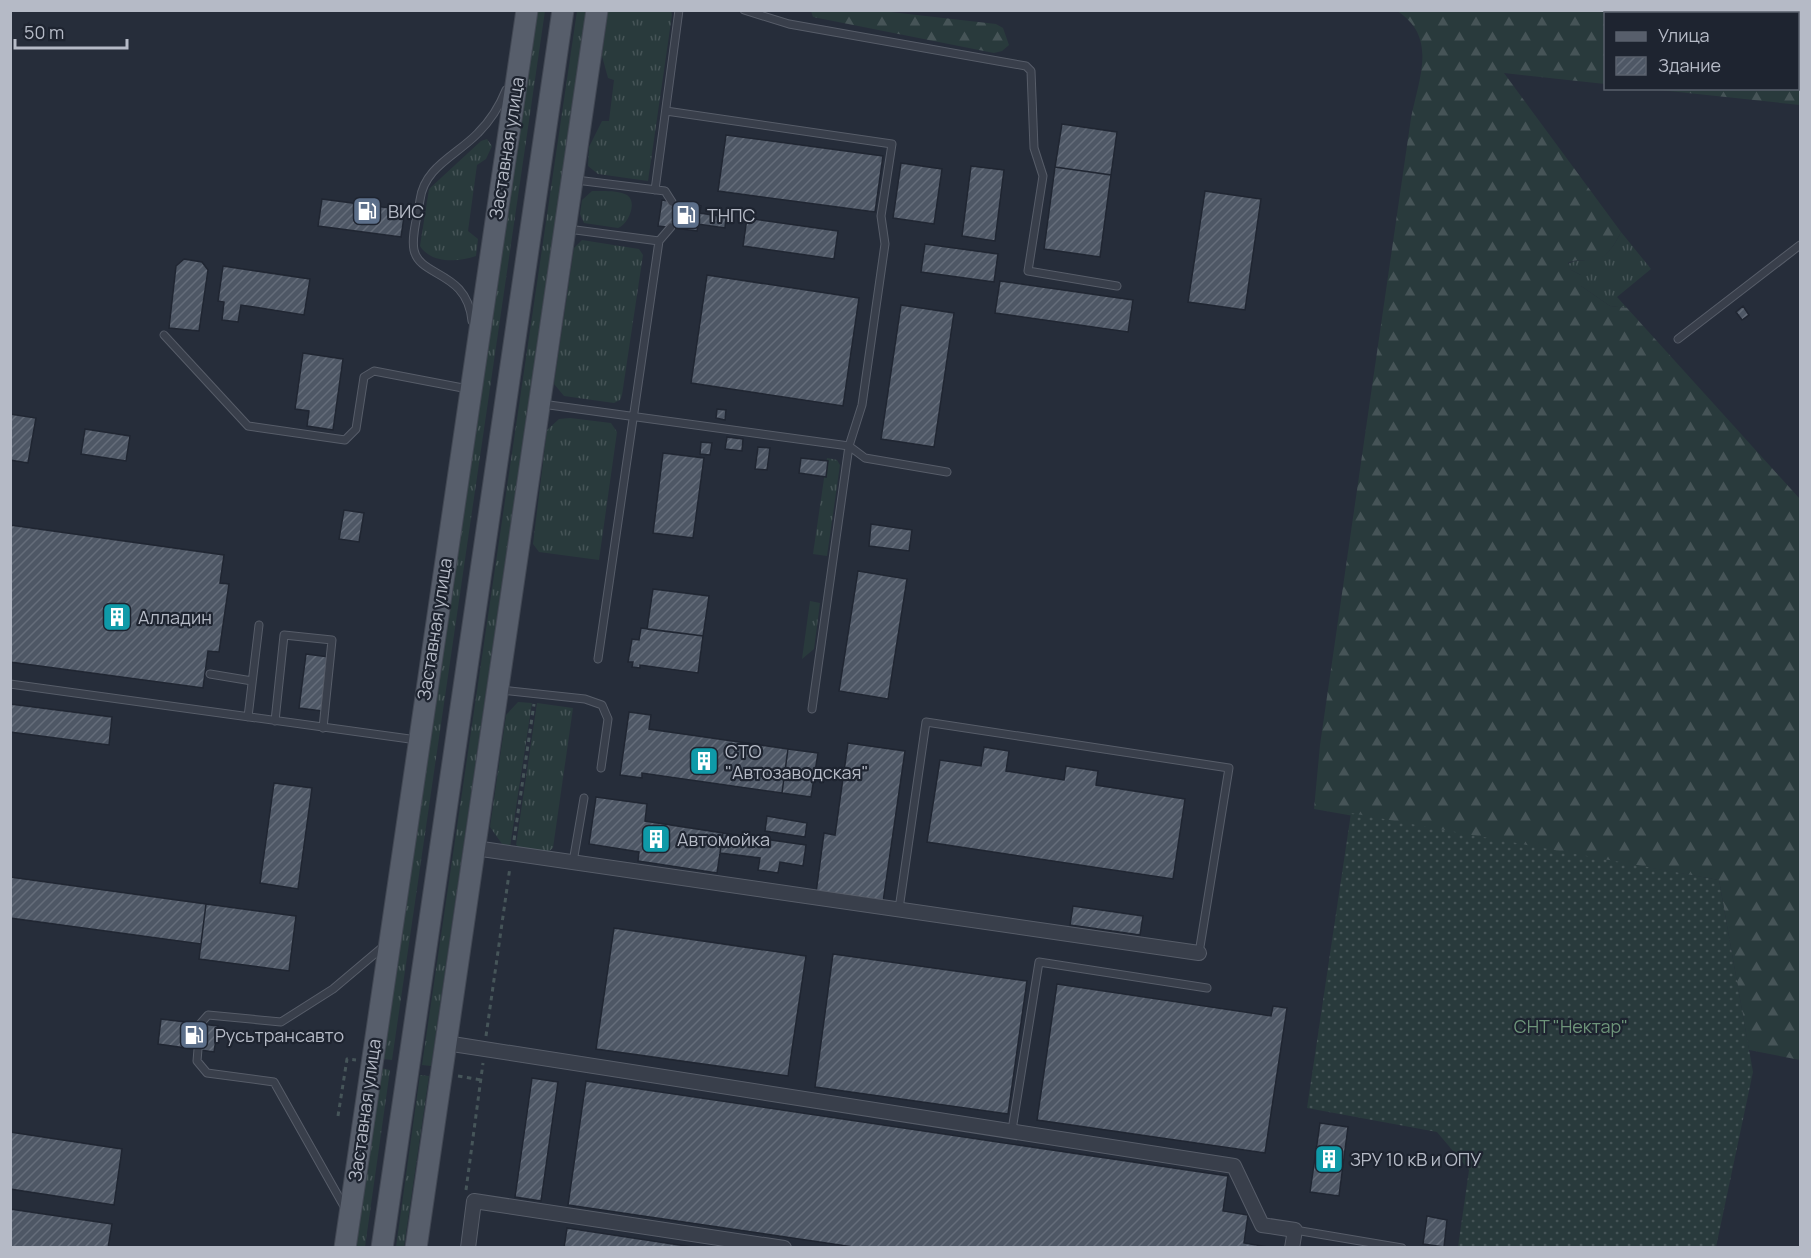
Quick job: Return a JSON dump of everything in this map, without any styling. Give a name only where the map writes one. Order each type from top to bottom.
[{"type":"main road","name":"Заставная улица","points":[[345,1248],[417,740],[527,10]]},
{"type":"main road","name":"Заставная улица","points":[[382,1248],[563,10]]},
{"type":"main road","points":[[416,1248],[597,10]]},
{"type":"street","points":[[475,848],[1199,953]]},
{"type":"street","points":[[446,1043],[1234,1166],[1262,1225],[1294,1230],[1292,1248]]},
{"type":"street","points":[[468,1248],[474,1201],[784,1248]]},
{"type":"lane","points":[[655,190],[678,10]]},
{"type":"lane","points":[[744,10],[789,24],[1026,66],[1031,71],[1034,148],[1043,176],[1028,271],[1117,286]]},
{"type":"lane","points":[[476,353],[467,297],[460,288],[418,260],[413,249],[421,186],[428,175],[478,134],[490,120],[505,94],[521,51]]},
{"type":"lane","points":[[666,111],[892,144],[881,216],[885,244],[862,405],[849,446],[812,709]]},
{"type":"lane","points":[[573,180],[665,191],[672,202]]},
{"type":"lane","points":[[598,659],[658,241],[671,227]]},
{"type":"lane","points":[[566,228],[658,241]]},
{"type":"lane","points":[[1678,339],[1800,245]]},
{"type":"lane","points":[[164,335],[248,426],[345,440],[356,429],[364,377],[374,371],[470,389]]},
{"type":"lane","points":[[540,404],[849,446],[865,458],[946,472]]},
{"type":"lane","points":[[248,717],[259,625]]},
{"type":"lane","points":[[275,721],[284,635],[332,640],[323,728]]},
{"type":"lane","points":[[210,674],[252,681]]},
{"type":"lane","points":[[10,684],[417,740]]},
{"type":"lane","points":[[498,690],[585,699],[602,705],[608,719],[601,768]]},
{"type":"lane","points":[[899,910],[926,722],[1229,768],[1199,953]]},
{"type":"lane","points":[[573,862],[584,798]]},
{"type":"lane","points":[[200,1024],[208,1015],[281,1022],[333,988],[389,943]]},
{"type":"lane","points":[[1012,1131],[1039,962],[1207,987]]},
{"type":"lane","points":[[198,1049],[197,1061],[207,1073],[274,1082],[349,1216]]},
{"type":"lane","points":[[1294,1230],[1402,1248]]},
{"type":"path","points":[[474,1201],[466,1189],[484,1048],[536,694]]},
{"type":"path","points":[[338,1116],[347,1059],[358,1060]]},
{"type":"path","points":[[454,1075],[481,1080]]},
{"type":"green space","points":[[537,11],[545,11],[392,1060],[383,1059]]},
{"type":"green space","points":[[577,11],[586,11],[431,1066],[422,1065]]},
{"type":"green space","points":[[608,11],[671,11],[672,15],[648,181],[598,174],[588,166],[589,147],[602,121],[609,121],[614,80],[608,78],[602,56]]},
{"type":"green space","points":[[811,11],[882,11],[996,24],[1003,28],[1009,45],[1002,51],[994,53],[813,17]]},
{"type":"green space","points":[[1397,11],[1800,11],[1800,105],[1659,90],[1799,90],[1799,12],[1604,12],[1604,84],[1504,73],[1621,232],[1604,256],[1596,260],[1568,263],[1571,270],[1581,275],[1581,286],[1610,306],[1627,308],[1800,499],[1800,1060],[1749,1050],[1719,880],[1314,809],[1320,745],[1411,118],[1421,73],[1422,46],[1418,33],[1410,21]]},
{"type":"green space","points":[[487,139],[492,146],[486,159],[477,165],[468,231],[478,239],[476,256],[462,260],[446,260],[431,256],[420,246],[429,189],[481,141]]},
{"type":"green space","points":[[592,191],[619,192],[630,198],[632,208],[622,226],[618,228],[584,223],[580,214],[582,200]]},
{"type":"green space","points":[[1621,232],[1651,269],[1617,297],[1627,308],[1610,306],[1581,286],[1581,275],[1571,270],[1568,264],[1600,258],[1611,248]]},
{"type":"green space","points":[[582,240],[639,249],[643,255],[622,395],[620,400],[614,403],[564,396],[554,384],[574,248]]},
{"type":"green space","points":[[570,418],[611,423],[617,432],[599,560],[539,552],[533,544],[547,430],[559,419]]},
{"type":"green space","points":[[827,458],[837,460],[840,465],[827,556],[813,554]]},
{"type":"green space","points":[[810,601],[820,603],[814,649],[802,659]]},
{"type":"green space","points":[[518,702],[532,703],[510,847],[502,844],[490,827],[506,715]]},
{"type":"green space","points":[[537,703],[573,708],[553,848],[548,852],[520,848],[516,845]]},
{"type":"green space","name":"СНТ \"Нектар\"","points":[[1351,813],[1719,880],[1753,1072],[1716,1247],[1458,1247],[1469,1170],[1437,1132],[1307,1108]]},
{"type":"green space","points":[[381,1068],[390,1070],[365,1247],[355,1248]]},
{"type":"green space","points":[[420,1075],[429,1076],[404,1247],[396,1247]]},
{"type":"building","points":[[1062,124],[1117,132],[1111,175],[1055,167]]},
{"type":"building","points":[[726,135],[883,156],[875,212],[718,191]]},
{"type":"building","points":[[901,163],[942,169],[934,224],[893,218]]},
{"type":"building","points":[[971,166],[1004,170],[995,241],[962,236]]},
{"type":"building","points":[[1055,167],[1111,175],[1100,257],[1044,249]]},
{"type":"building","points":[[1205,191],[1261,199],[1245,310],[1188,302]]},
{"type":"building","points":[[322,199],[405,210],[401,237],[318,226]]},
{"type":"building","name":"ТНПС","points":[[662,200],[701,206],[700,213],[726,217],[725,228],[698,224],[697,231],[658,226]]},
{"type":"building","points":[[747,218],[838,231],[834,259],[743,246]]},
{"type":"building","points":[[925,244],[998,254],[994,282],[921,272]]},
{"type":"building","points":[[184,259],[202,262],[208,270],[199,331],[169,328],[176,266]]},
{"type":"building","points":[[223,266],[310,279],[304,315],[241,305],[238,322],[222,320],[224,302],[218,301]]},
{"type":"building","points":[[707,275],[859,298],[843,406],[691,383]]},
{"type":"building","points":[[1000,281],[1133,300],[1128,332],[995,313]]},
{"type":"building","points":[[901,305],[954,313],[934,447],[881,439]]},
{"type":"building","points":[[1743,306],[1749,315],[1742,320],[1736,312]]},
{"type":"building","points":[[303,353],[343,359],[333,430],[307,426],[309,411],[295,409]]},
{"type":"building","points":[[717,409],[726,410],[725,420],[716,418]]},
{"type":"building","points":[[10,414],[36,418],[28,463],[10,460]]},
{"type":"building","points":[[85,429],[130,436],[126,461],[81,454]]},
{"type":"building","points":[[727,437],[743,439],[742,451],[725,449]]},
{"type":"building","points":[[701,442],[712,443],[710,455],[700,454]]},
{"type":"building","points":[[758,447],[770,448],[767,470],[755,469]]},
{"type":"building","points":[[663,453],[704,458],[693,538],[653,533]]},
{"type":"building","points":[[801,458],[828,461],[826,477],[799,473]]},
{"type":"building","points":[[344,510],[364,513],[359,542],[339,539]]},
{"type":"building","points":[[871,524],[912,530],[909,551],[869,546]]},
{"type":"building","name":"Алладин","points":[[10,525],[224,555],[220,583],[229,584],[219,652],[208,651],[203,688],[10,662]]},
{"type":"building","points":[[858,571],[907,579],[888,699],[839,691]]},
{"type":"building","points":[[653,589],[709,596],[703,636],[647,629]]},
{"type":"building","points":[[641,628],[703,636],[698,673],[640,665],[640,668],[632,667],[633,662],[628,662],[632,639],[639,640]]},
{"type":"building","points":[[306,654],[329,657],[322,711],[299,708]]},
{"type":"building","points":[[10,704],[112,717],[109,745],[10,732]]},
{"type":"building","name":"СТО \"Автозаводская\"","points":[[629,712],[651,715],[649,729],[788,749],[782,793],[642,773],[642,778],[620,775]]},
{"type":"building","points":[[848,743],[905,751],[883,902],[816,893],[824,833],[835,835]]},
{"type":"building","points":[[984,747],[1009,751],[1006,771],[1064,780],[1066,766],[1098,771],[1096,785],[1185,799],[1173,879],[927,842],[940,760],[981,766]]},
{"type":"building","points":[[788,749],[818,753],[811,797],[782,793]]},
{"type":"building","points":[[274,783],[312,788],[298,889],[260,883]]},
{"type":"building","name":"Автомойка","points":[[596,797],[647,804],[645,821],[723,833],[717,873],[638,861],[639,852],[589,844]]},
{"type":"building","points":[[767,816],[807,823],[805,837],[765,831]]},
{"type":"building","points":[[723,833],[806,845],[803,866],[780,862],[778,873],[758,870],[760,858],[720,853]]},
{"type":"building","points":[[10,877],[206,904],[201,944],[10,918]]},
{"type":"building","points":[[206,904],[296,916],[289,971],[199,959]]},
{"type":"building","points":[[1073,906],[1143,916],[1140,935],[1070,925]]},
{"type":"building","points":[[614,928],[806,956],[788,1076],[596,1049]]},
{"type":"building","points":[[833,954],[1027,981],[1008,1114],[815,1087]]},
{"type":"building","points":[[1057,984],[1271,1016],[1273,1006],[1287,1008],[1265,1153],[1037,1120]]},
{"type":"building","points":[[161,1019],[218,1026],[214,1052],[158,1044]]},
{"type":"building","points":[[532,1078],[558,1082],[541,1201],[515,1197]]},
{"type":"building","points":[[586,1081],[1228,1176],[1223,1211],[1248,1215],[1244,1243],[1274,1248],[860,1248],[568,1205]]},
{"type":"building","name":"ЗРУ 10 кВ и ОПУ","points":[[1320,1123],[1348,1127],[1339,1196],[1310,1192]]},
{"type":"building","points":[[10,1132],[122,1149],[114,1205],[10,1189]]},
{"type":"building","points":[[10,1209],[112,1224],[108,1248],[10,1248]]},
{"type":"building","points":[[1427,1216],[1447,1220],[1444,1247],[1423,1244]]},
{"type":"building","points":[[567,1228],[699,1248],[564,1248]]},
{"type":"waterway","points":[[1616,10],[1626,12]]},
{"type":"place","name":"ВИС","points":[[367,211]]},
{"type":"place","name":"ТНПС","points":[[686,215]]},
{"type":"place","name":"Алладин","points":[[117,617]]},
{"type":"place","name":"СТО \"Автозаводская\"","points":[[704,761]]},
{"type":"place","name":"Автомойка","points":[[656,839]]},
{"type":"place","name":"Русьтрансавто","points":[[194,1035]]},
{"type":"place","name":"ЗРУ 10 кВ и ОПУ","points":[[1329,1159]]}]
